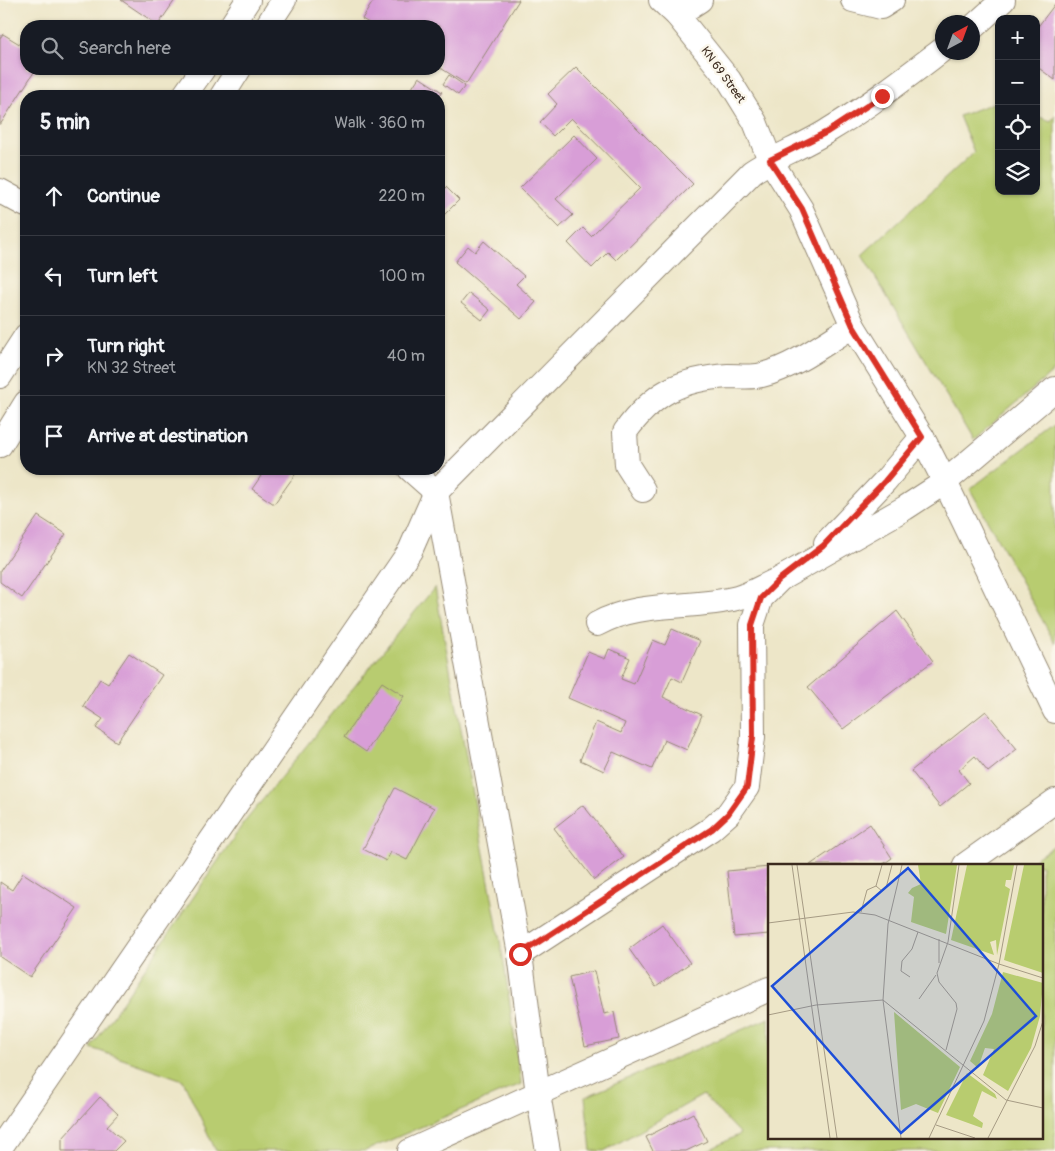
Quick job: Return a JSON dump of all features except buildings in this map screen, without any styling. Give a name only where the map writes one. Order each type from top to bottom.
[{"type":"street","points":[[235,20],[248,0]]},
{"type":"street","points":[[271,20],[284,0]]},
{"type":"street","points":[[669,7],[700,0]]},
{"type":"street","points":[[853,0],[854,2],[881,7],[892,0]]},
{"type":"street","points":[[980,21],[1003,0]]},
{"type":"street","name":"KN 69 Street","points":[[669,7],[729,80],[755,122],[770,160],[802,209],[853,326],[922,437],[946,482],[1055,712]]},
{"type":"street","points":[[0,1148],[410,551],[436,492],[752,172],[770,160],[827,132],[882,96],[935,55]]},
{"type":"street","points":[[188,90],[198,75]]},
{"type":"street","points":[[226,90],[235,75]]},
{"type":"street","points":[[0,191],[20,202]]},
{"type":"street","points":[[643,490],[628,465],[624,432],[634,418],[668,389],[689,381],[728,376],[762,376],[791,363],[853,326]]},
{"type":"street","points":[[0,376],[20,345]]},
{"type":"street","points":[[597,624],[613,615],[673,604],[739,598],[780,579],[905,508],[946,482],[1055,389]]},
{"type":"street","points":[[0,445],[20,413]]},
{"type":"street","points":[[520,954],[712,829],[728,814],[747,787],[753,737],[752,625],[761,598],[780,579],[823,546],[885,481],[922,437]]},
{"type":"street","points":[[417,475],[436,492],[520,954],[538,1094],[548,1151]]},
{"type":"street","points":[[966,864],[1055,801]]},
{"type":"street","points":[[410,1151],[768,989]]},
{"type":"green space","points":[[995,102],[995,195],[1040,195],[1040,117],[1051,121],[1055,116],[1055,370],[973,440],[862,255],[974,152],[959,116]]},
{"type":"green space","points":[[1055,425],[1055,643],[970,489]]},
{"type":"green space","points":[[435,587],[504,963],[521,1084],[365,1151],[216,1151],[183,1080],[91,1048],[243,824]]},
{"type":"green space","points":[[1055,845],[1055,1151],[707,1151],[740,1134],[703,1095],[604,1151],[591,1151],[585,1097],[768,1018],[768,1138],[1042,1138],[1042,864],[1027,864]]},
{"type":"route","points":[[520,954],[712,829],[728,814],[747,787],[753,737],[752,625],[761,598],[780,579],[823,546],[885,481],[922,437],[853,326],[802,209],[770,160],[827,132],[882,96]]}]
